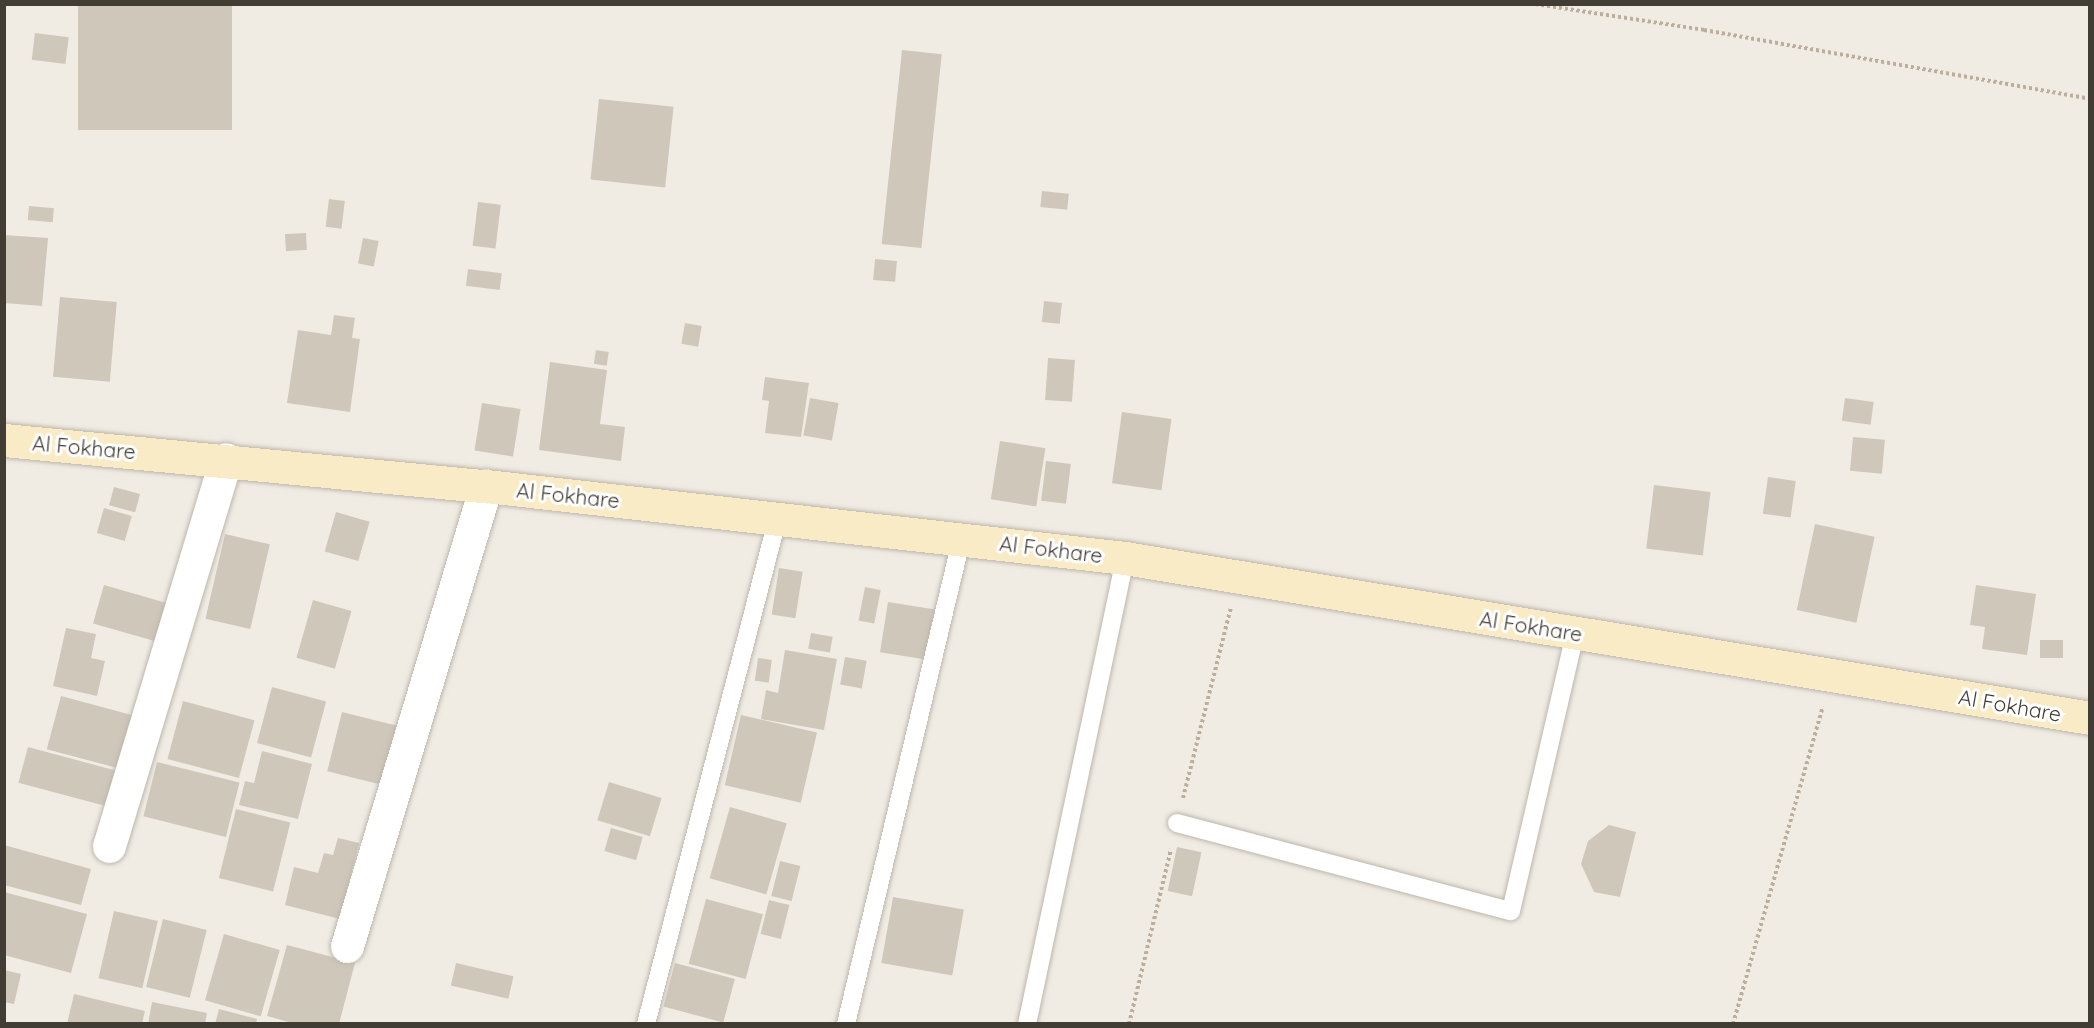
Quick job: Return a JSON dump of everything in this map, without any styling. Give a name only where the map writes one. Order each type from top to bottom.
[{"type":"street","name":"Al Fokhare","points":[[4,440],[226,459],[486,486],[962,537],[1125,558],[2090,718]]},
{"type":"street","points":[[109,846],[226,459]]},
{"type":"street","points":[[347,946],[486,486]]},
{"type":"lane","points":[[646,1023],[778,517]]},
{"type":"lane","points":[[846,1023],[962,537]]},
{"type":"lane","points":[[1027,1023],[1125,558]]},
{"type":"lane","points":[[1177,823],[1511,910],[1575,634]]},
{"type":"path","points":[[1535,4],[1704,30],[2090,99]]},
{"type":"path","points":[[1733,1023],[1833,675]]},
{"type":"building","points":[[78,4],[232,4],[232,130],[78,130]]},
{"type":"building","points":[[35,33],[69,37],[65,64],[32,60]]},
{"type":"building","points":[[902,50],[942,54],[921,248],[882,244]]},
{"type":"building","points":[[599,99],[674,107],[665,187],[591,180]]},
{"type":"building","points":[[1042,191],[1069,194],[1067,210],[1040,207]]},
{"type":"building","points":[[329,199],[345,201],[341,229],[326,227]]},
{"type":"building","points":[[478,202],[501,205],[495,248],[473,246]]},
{"type":"building","points":[[29,206],[54,208],[53,222],[28,220]]},
{"type":"building","points":[[306,233],[307,250],[286,251],[285,234]]},
{"type":"building","points":[[4,235],[48,238],[42,306],[4,303]]},
{"type":"building","points":[[363,238],[379,241],[374,267],[358,264]]},
{"type":"building","points":[[875,259],[897,261],[895,282],[873,280]]},
{"type":"building","points":[[468,269],[502,273],[500,290],[466,286]]},
{"type":"building","points":[[60,297],[117,302],[110,382],[53,377]]},
{"type":"building","points":[[1044,301],[1062,303],[1060,324],[1042,322]]},
{"type":"building","points":[[334,315],[355,318],[352,338],[360,339],[350,412],[287,403],[298,330],[331,335]]},
{"type":"building","points":[[685,323],[702,326],[698,347],[681,344]]},
{"type":"building","points":[[596,350],[609,352],[607,366],[594,364]]},
{"type":"building","points":[[1048,358],[1075,360],[1072,402],[1045,400]]},
{"type":"building","points":[[550,362],[607,370],[600,424],[625,427],[621,461],[539,450]]},
{"type":"building","points":[[765,377],[809,383],[801,437],[765,433],[769,401],[762,400]]},
{"type":"building","points":[[810,398],[839,403],[832,440],[803,435]]},
{"type":"building","points":[[1845,398],[1874,402],[1871,425],[1842,421]]},
{"type":"building","points":[[482,403],[521,409],[513,457],[474,450]]},
{"type":"building","points":[[1122,412],[1172,419],[1161,490],[1112,483]]},
{"type":"building","points":[[1853,437],[1885,440],[1882,474],[1850,471]]},
{"type":"building","points":[[1000,441],[1045,448],[1036,506],[991,499]]},
{"type":"building","points":[[1046,461],[1071,464],[1066,504],[1041,501]]},
{"type":"building","points":[[1768,477],[1796,481],[1791,518],[1763,514]]},
{"type":"building","points":[[1654,485],[1711,492],[1703,555],[1646,549]]},
{"type":"building","points":[[114,487],[140,494],[135,512],[109,505]]},
{"type":"building","points":[[104,508],[132,516],[125,541],[97,533]]},
{"type":"building","points":[[336,512],[370,522],[358,561],[325,551]]},
{"type":"building","points":[[1815,524],[1875,537],[1856,623],[1797,610]]},
{"type":"building","points":[[225,534],[270,544],[250,629],[205,619]]},
{"type":"building","points":[[779,568],[803,572],[795,618],[772,614]]},
{"type":"building","points":[[104,585],[176,606],[165,644],[93,623]]},
{"type":"building","points":[[1976,585],[2036,594],[2027,655],[1982,649],[1985,627],[1970,625]]},
{"type":"building","points":[[865,587],[881,590],[874,623],[859,620]]},
{"type":"building","points":[[313,600],[351,611],[335,669],[296,658]]},
{"type":"building","points":[[888,602],[938,610],[930,660],[880,652]]},
{"type":"building","points":[[66,628],[96,634],[91,658],[105,661],[97,696],[53,686]]},
{"type":"building","points":[[811,633],[833,637],[830,653],[808,649]]},
{"type":"building","points":[[2040,640],[2063,640],[2063,658],[2040,658]]},
{"type":"building","points":[[785,650],[837,659],[824,730],[761,719],[766,690],[778,693]]},
{"type":"building","points":[[845,657],[867,661],[862,688],[840,685]]},
{"type":"building","points":[[758,658],[772,660],[769,683],[755,681]]},
{"type":"building","points":[[272,687],[326,701],[311,758],[257,743]]},
{"type":"building","points":[[61,696],[138,717],[124,770],[47,749]]},
{"type":"building","points":[[183,701],[254,720],[239,778],[167,759]]},
{"type":"building","points":[[342,712],[400,727],[385,786],[327,771]]},
{"type":"building","points":[[741,715],[817,733],[801,803],[725,785]]},
{"type":"building","points":[[28,747],[125,773],[115,809],[18,783]]},
{"type":"building","points":[[262,751],[312,764],[298,819],[239,805],[245,781],[254,783]]},
{"type":"building","points":[[157,762],[239,783],[226,837],[143,816]]},
{"type":"building","points":[[609,782],[662,798],[650,836],[597,820]]},
{"type":"building","points":[[730,807],[787,823],[766,894],[710,878]]},
{"type":"building","points":[[236,809],[290,823],[273,891],[219,878]]},
{"type":"building","points":[[1609,825],[1636,832],[1620,897],[1594,892],[1581,864],[1588,841]]},
{"type":"building","points":[[611,828],[643,837],[636,860],[604,851]]},
{"type":"building","points":[[338,838],[359,843],[340,919],[285,905],[294,867],[318,873],[324,853],[333,855]]},
{"type":"building","points":[[4,845],[91,869],[81,905],[4,885]]},
{"type":"building","points":[[1177,847],[1201,852],[1192,896],[1168,891]]},
{"type":"building","points":[[780,861],[800,866],[792,901],[771,896]]},
{"type":"building","points":[[4,892],[87,914],[71,973],[4,955]]},
{"type":"building","points":[[893,897],[964,910],[952,975],[881,963]]},
{"type":"building","points":[[706,899],[763,914],[746,979],[689,964]]},
{"type":"building","points":[[769,900],[789,905],[781,939],[761,934]]},
{"type":"building","points":[[114,911],[158,921],[142,988],[98,978]]},
{"type":"building","points":[[163,919],[207,930],[190,998],[146,987]]},
{"type":"building","points":[[224,934],[280,950],[261,1016],[205,1000]]},
{"type":"building","points":[[287,945],[355,963],[339,1024],[296,1024],[267,1016]]},
{"type":"building","points":[[456,963],[513,976],[508,999],[451,985]]},
{"type":"building","points":[[675,963],[735,979],[723,1023],[663,1006]]},
{"type":"building","points":[[4,970],[21,974],[14,1004],[4,1002]]},
{"type":"building","points":[[74,994],[145,1011],[142,1024],[67,1024]]},
{"type":"building","points":[[152,1002],[207,1013],[205,1024],[148,1024]]},
{"type":"building","points":[[219,1009],[257,1019],[256,1024],[215,1024]]}]
